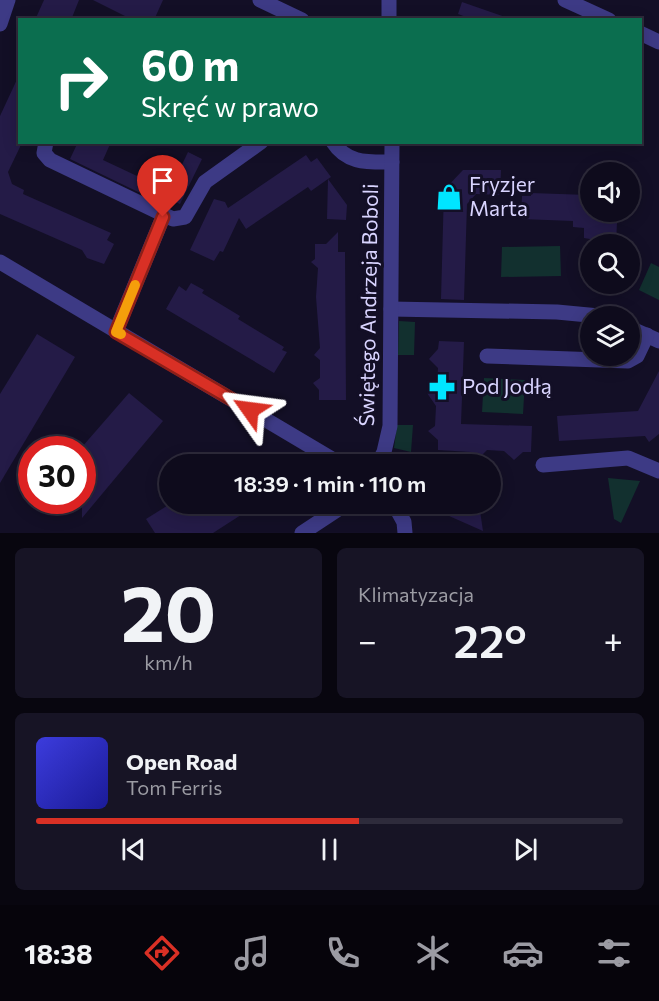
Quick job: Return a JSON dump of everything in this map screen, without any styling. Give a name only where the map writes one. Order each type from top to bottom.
[{"type":"street","points":[[0,24],[8,0]]},
{"type":"street","points":[[260,0],[298,18]]},
{"type":"street","points":[[389,0],[389,18]]},
{"type":"street","points":[[565,0],[605,18]]},
{"type":"street","points":[[642,34],[659,42]]},
{"type":"street","points":[[46,144],[44,153],[50,160],[163,217],[173,219],[184,217],[205,182],[258,144]]},
{"type":"street","points":[[334,144],[341,154],[360,162],[392,162]]},
{"type":"street","name":"Świętego Andrzeja Boboli","points":[[383,454],[390,426],[392,144]]},
{"type":"street","points":[[116,332],[163,217]]},
{"type":"street","points":[[0,262],[323,454]]},
{"type":"street","points":[[392,309],[580,314]]},
{"type":"street","points":[[487,356],[628,361],[637,356],[653,338]]},
{"type":"street","points":[[543,465],[628,458],[659,471]]},
{"type":"street","points":[[302,533],[331,514]]},
{"type":"street","points":[[400,514],[404,522],[405,533]]},
{"type":"green space","points":[[560,246],[561,276],[501,277],[502,247]]},
{"type":"green space","points":[[651,263],[659,267],[659,300],[640,290]]},
{"type":"green space","points":[[399,321],[415,322],[414,355],[398,355]]},
{"type":"green space","points":[[484,378],[525,380],[523,414],[482,412]]},
{"type":"green space","points":[[397,425],[413,425],[411,452],[394,448]]},
{"type":"green space","points":[[608,478],[640,481],[621,523],[614,519]]},
{"type":"building","points":[[44,0],[79,0],[72,18],[36,18]]},
{"type":"building","points":[[93,0],[163,0],[155,18],[129,18]]},
{"type":"building","points":[[462,2],[508,18],[469,18],[458,14]]},
{"type":"building","points":[[18,77],[18,144],[20,147],[8,172],[12,184],[24,190],[23,194],[111,233],[107,240],[114,244],[104,264],[87,258],[82,250],[0,214],[0,116]]},
{"type":"building","points":[[77,144],[110,144],[103,160],[169,191],[163,204],[70,159]]},
{"type":"building","points":[[188,152],[202,159],[180,204],[166,198]]},
{"type":"building","points":[[306,155],[311,162],[317,158],[331,177],[311,191],[308,187],[246,229],[239,218],[223,252],[220,251],[214,261],[190,250],[214,199],[225,202],[228,208]]},
{"type":"building","points":[[463,170],[501,170],[500,195],[476,194],[467,204],[464,300],[441,299],[444,190]]},
{"type":"building","points":[[328,179],[347,205],[346,220],[327,219]]},
{"type":"building","points":[[531,193],[580,195],[580,222],[617,222],[616,234],[584,234],[584,228],[573,227],[573,221],[521,219],[522,196],[531,196]]},
{"type":"building","points":[[338,232],[338,252],[345,252],[346,400],[319,400],[319,390],[313,383],[320,378],[320,360],[314,355],[320,348],[316,297],[318,268],[311,262],[315,259],[315,244],[326,244]]},
{"type":"building","points":[[191,283],[204,290],[202,293],[240,316],[238,319],[284,347],[282,350],[287,352],[274,373],[166,309],[179,286],[186,291]]},
{"type":"building","points":[[37,334],[75,357],[28,436],[18,436],[18,453],[0,483],[0,394]]},
{"type":"building","points":[[439,341],[464,342],[461,424],[532,426],[531,452],[523,452],[514,460],[504,451],[487,450],[483,454],[473,454],[438,450],[438,440],[428,431],[435,426],[436,406],[427,393],[437,386],[438,368],[429,359],[438,349]]},
{"type":"building","points":[[659,371],[659,434],[649,442],[645,436],[559,441],[557,416],[638,411]]},
{"type":"building","points":[[129,393],[163,421],[96,501],[96,436],[92,436]]},
{"type":"building","points":[[159,511],[159,514],[242,514],[213,533],[155,533],[146,519]]},
{"type":"building","points":[[445,514],[480,514],[483,531]]},
{"type":"slow traffic","points":[[121,334],[116,332],[135,285]]},
{"type":"place","name":"Fryzjer Marta","points":[[449,197]]},
{"type":"place","name":"Pod Jodłą","points":[[442,387]]},
{"type":"route","points":[[163,217],[116,332],[250,410]]}]
